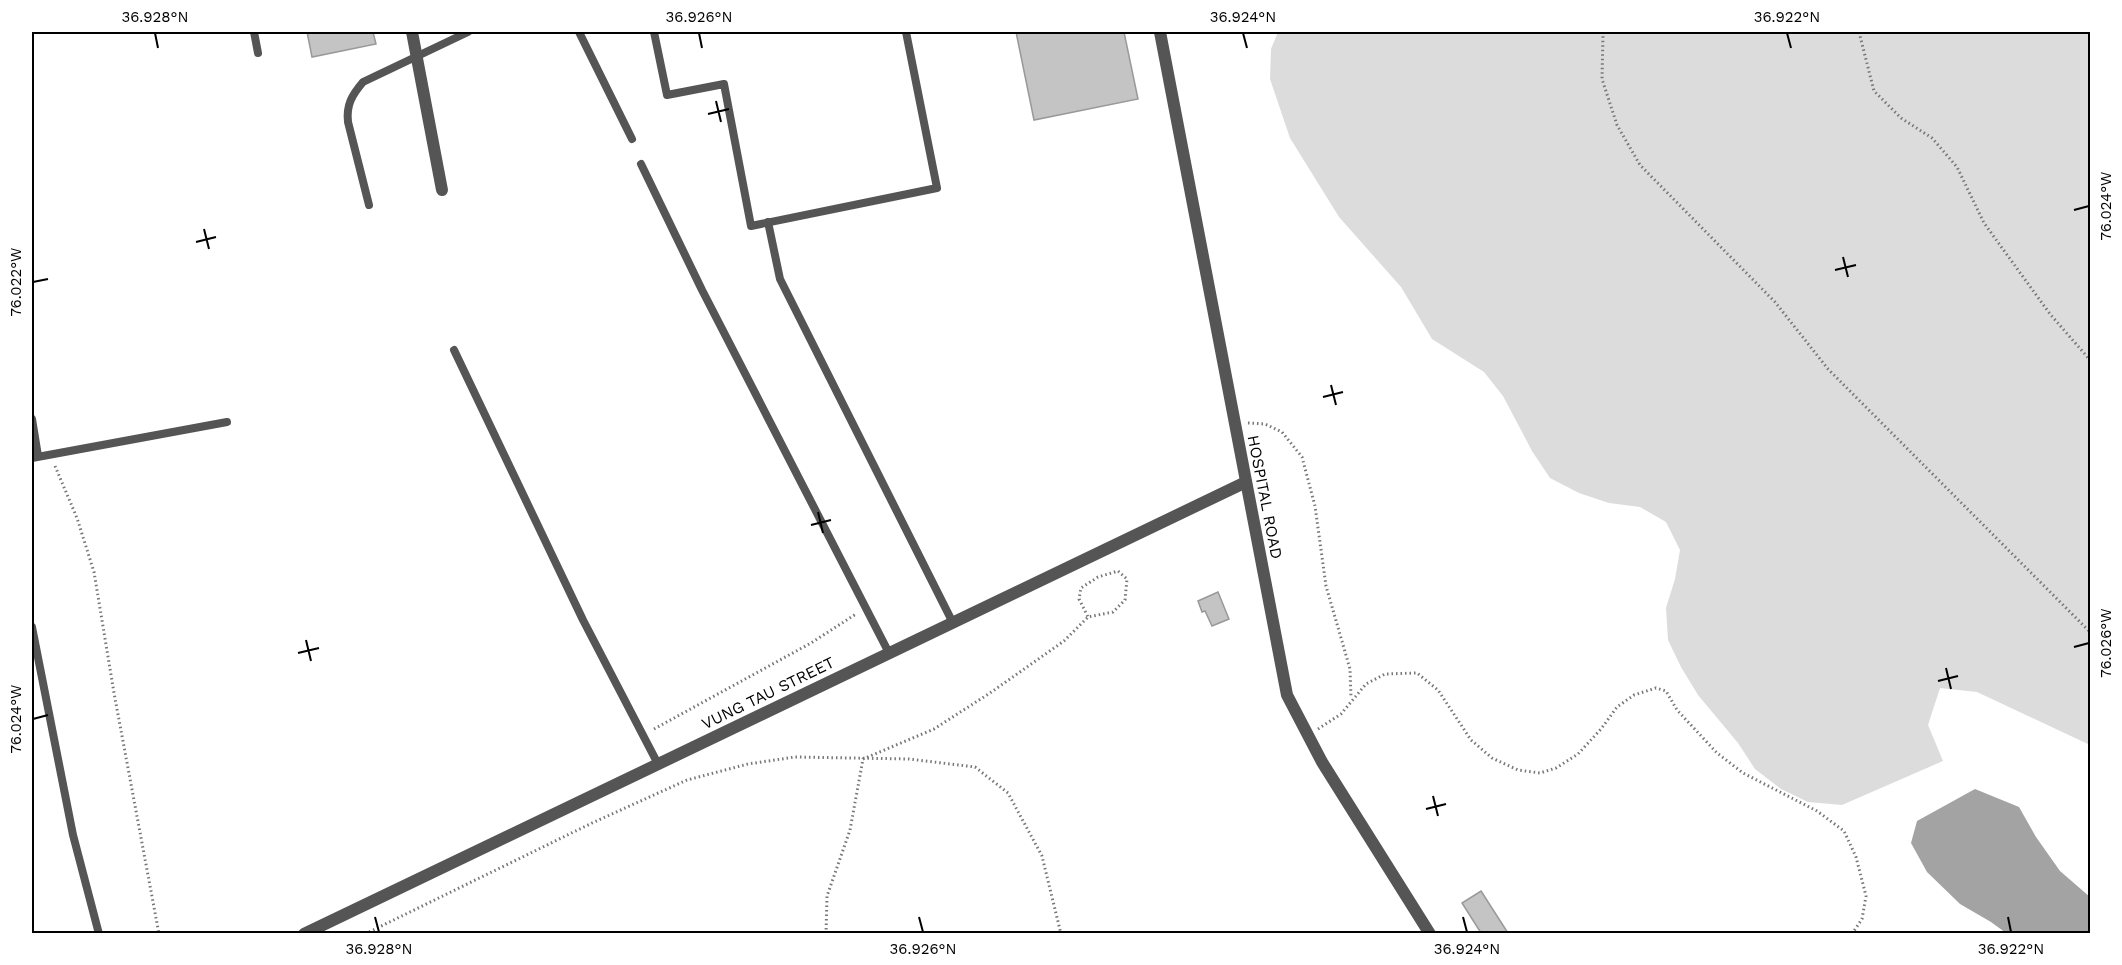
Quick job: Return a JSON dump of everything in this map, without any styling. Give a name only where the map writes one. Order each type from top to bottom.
[{"type":"street","points":[[412,32],[442,190]]},
{"type":"street","name":"HOSPITAL ROAD","points":[[1161,32],[1287,695],[1307,737],[1430,933]]},
{"type":"street","name":"VUNG TAU STREET","points":[[304,933],[1246,482]]},
{"type":"lane","points":[[254,32],[258,53]]},
{"type":"lane","points":[[369,205],[348,122],[347,109],[352,95],[363,82],[468,32]]},
{"type":"lane","points":[[579,32],[632,139]]},
{"type":"lane","points":[[654,32],[667,95],[723,84],[751,226],[937,188],[906,32]]},
{"type":"lane","points":[[641,164],[702,290],[889,653]]},
{"type":"lane","points":[[768,222],[780,279],[953,623]]},
{"type":"lane","points":[[454,350],[583,621],[658,764]]},
{"type":"lane","points":[[32,419],[35,457],[227,422]]},
{"type":"lane","points":[[32,627],[73,834],[99,933]]},
{"type":"path","points":[[1605,32],[1603,35],[1602,79],[1617,125],[1640,165],[1775,302],[1828,369],[2091,632]]},
{"type":"path","points":[[1858,32],[1874,91],[1901,118],[1932,138],[1957,167],[1984,223],[2050,314],[2091,360]]},
{"type":"path","points":[[1234,425],[1265,424],[1282,432],[1302,457],[1315,507],[1326,586],[1350,669],[1352,700]]},
{"type":"path","points":[[50,453],[77,518],[94,572],[159,933]]},
{"type":"path","points":[[863,759],[934,729],[1064,641],[1088,617],[1113,612],[1125,600],[1127,579],[1118,571],[1098,577],[1081,588],[1079,599],[1088,617]]},
{"type":"path","points":[[643,736],[811,643],[865,608]]},
{"type":"path","points":[[1307,737],[1341,714],[1365,684],[1385,674],[1417,673],[1438,690],[1471,740],[1492,758],[1518,770],[1540,773],[1556,768],[1578,754],[1617,707],[1634,695],[1656,688],[1666,691],[1677,710],[1717,753],[1743,773],[1817,811],[1844,831],[1856,857],[1866,896],[1862,919],[1852,933]]},
{"type":"path","points":[[365,933],[592,823],[687,780],[748,764],[795,757],[909,759],[975,767],[1008,793],[1042,856],[1060,933]]},
{"type":"path","points":[[826,933],[827,896],[850,830],[863,759]]},
{"type":"shaded area","points":[[1278,32],[2090,32],[2090,745],[1977,692],[1940,688],[1928,725],[1943,761],[1842,805],[1808,802],[1781,789],[1755,769],[1738,743],[1698,695],[1668,640],[1666,608],[1675,579],[1680,550],[1666,522],[1640,507],[1609,503],[1579,493],[1550,478],[1532,451],[1503,396],[1484,372],[1432,339],[1401,287],[1339,217],[1290,138],[1270,79],[1271,49]]},
{"type":"shaded area","points":[[1975,789],[2019,807],[2036,837],[2060,871],[2090,897],[2090,933],[2006,933],[1960,904],[1927,872],[1911,843],[1917,821]]},
{"type":"building","points":[[307,32],[373,32],[376,44],[312,57]]},
{"type":"building","points":[[1016,32],[1124,32],[1138,99],[1034,120]]},
{"type":"building","points":[[1218,592],[1229,619],[1212,626],[1205,611],[1202,612],[1198,601]]},
{"type":"building","points":[[1481,891],[1508,933],[1481,933],[1462,903]]}]
